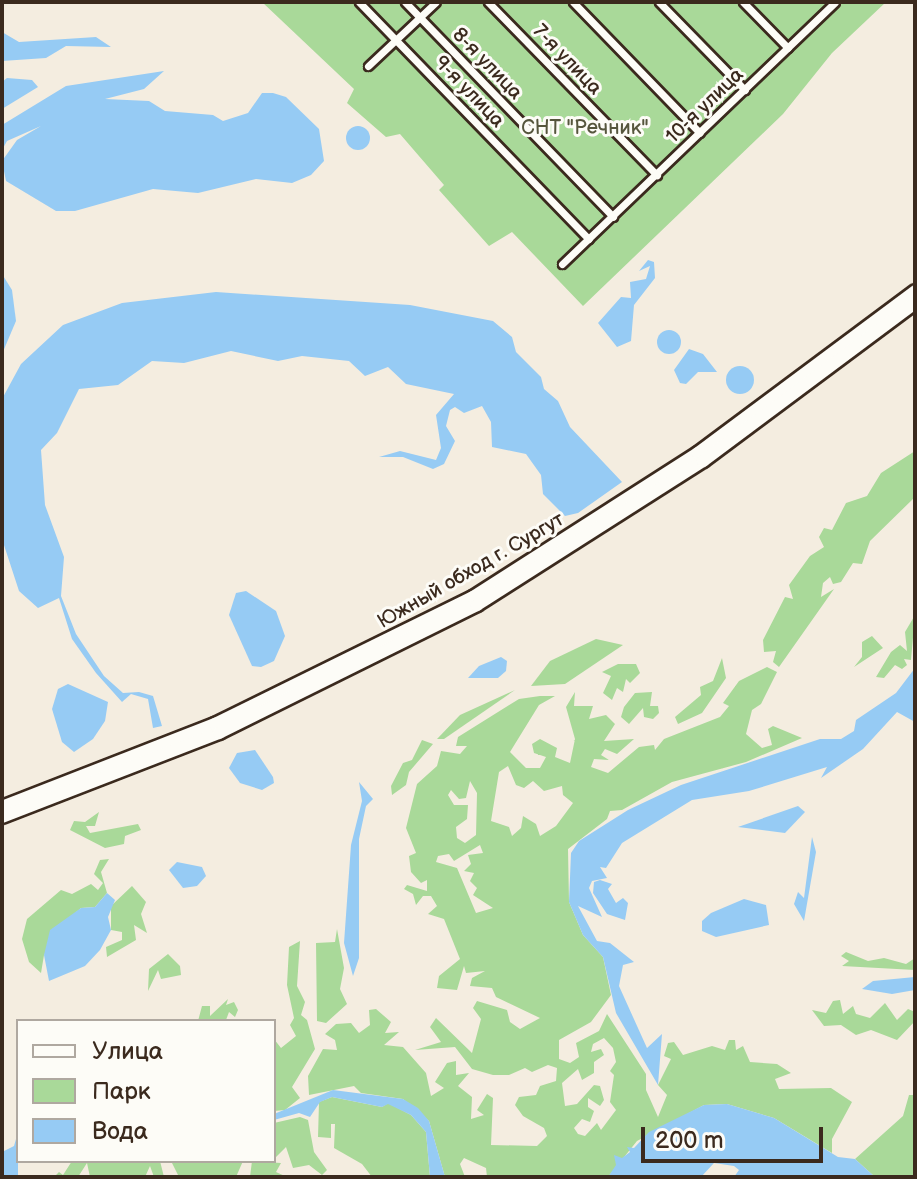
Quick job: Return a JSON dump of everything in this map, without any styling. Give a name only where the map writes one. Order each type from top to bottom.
[{"type":"highway","name":"Южный обход г. Сургут","points":[[2,807],[215,724],[473,597],[698,453],[915,291]]},
{"type":"highway","name":"Южный обход г. Сургут","points":[[2,817],[219,733],[477,605],[703,461],[915,303]]},
{"type":"street","name":"9-я улица","points":[[359,2],[589,239]]},
{"type":"street","name":"8-я улица","points":[[405,2],[613,217]]},
{"type":"street","points":[[368,66],[436,2]]},
{"type":"street","name":"7-я улица","points":[[488,2],[657,175]]},
{"type":"street","points":[[573,2],[700,133]]},
{"type":"street","points":[[659,2],[745,90]]},
{"type":"street","points":[[743,2],[788,48]]},
{"type":"street","name":"10-я улица","points":[[562,264],[745,90],[831,3]]},
{"type":"green space","name":"СНТ \"Речник\"","points":[[262,2],[886,2],[832,53],[783,114],[583,306],[512,232],[489,246],[439,190],[444,185],[400,134],[386,137],[347,103],[354,89]]},
{"type":"green space","points":[[915,451],[915,497],[870,541],[862,564],[853,563],[841,582],[833,584],[830,577],[823,583],[821,597],[834,589],[779,667],[773,662],[776,651],[764,652],[763,640],[785,597],[793,599],[789,585],[810,556],[824,547],[819,537],[824,528],[832,530],[846,503],[867,496],[881,473]]},
{"type":"green space","points":[[915,615],[911,660],[904,659],[907,665],[902,669],[895,665],[884,678],[876,677],[891,652],[900,645],[907,651],[905,632]]},
{"type":"green space","points":[[872,636],[883,648],[854,667],[862,657],[862,642]]},
{"type":"green space","points":[[596,639],[623,645],[565,684],[531,686],[550,661]]},
{"type":"green space","points":[[722,658],[726,678],[702,713],[678,724],[675,717],[701,695],[700,687],[713,681]]},
{"type":"green space","points":[[618,664],[636,664],[640,673],[630,683],[626,679],[623,692],[617,688],[612,700],[603,693],[611,676],[602,672]]},
{"type":"green space","points":[[767,667],[777,672],[761,704],[752,710],[746,734],[762,748],[772,745],[768,729],[773,726],[802,738],[746,762],[672,782],[622,810],[610,811],[607,819],[568,849],[569,902],[583,935],[603,957],[611,995],[591,1022],[559,1040],[559,1059],[570,1063],[579,1057],[576,1043],[599,1031],[607,1014],[646,1074],[646,1090],[658,1117],[667,1095],[658,1085],[671,1059],[664,1056],[668,1043],[674,1042],[683,1055],[712,1046],[725,1050],[729,1040],[735,1040],[736,1050],[743,1046],[750,1062],[777,1064],[791,1073],[775,1079],[779,1089],[831,1088],[852,1102],[832,1139],[832,1153],[774,1118],[727,1104],[704,1105],[637,1141],[608,1177],[487,1177],[486,1168],[464,1158],[460,1164],[465,1177],[445,1177],[429,1121],[403,1099],[361,1093],[354,1086],[309,1095],[308,1076],[323,1049],[337,1050],[335,1040],[325,1034],[336,1024],[351,1023],[359,1033],[370,1025],[369,1010],[376,1009],[391,1022],[385,1033],[399,1032],[384,1045],[403,1047],[426,1073],[431,1096],[444,1088],[435,1082],[447,1063],[456,1061],[456,1075],[469,1073],[458,1086],[472,1097],[471,1119],[484,1115],[477,1110],[487,1094],[493,1098],[491,1145],[537,1146],[547,1136],[544,1128],[523,1116],[515,1105],[519,1097],[536,1095],[540,1086],[556,1081],[557,1068],[548,1065],[532,1072],[525,1068],[509,1075],[493,1075],[472,1069],[455,1047],[415,1050],[441,1042],[430,1027],[436,1018],[472,1053],[481,1019],[473,1008],[477,1001],[507,1010],[510,1022],[520,1029],[540,1018],[496,997],[492,988],[470,986],[472,978],[485,971],[466,973],[464,966],[457,990],[437,988],[439,976],[460,959],[444,919],[428,914],[437,906],[431,896],[423,896],[416,905],[413,894],[404,889],[407,885],[427,891],[427,880],[421,883],[411,872],[409,856],[416,853],[406,828],[417,784],[437,766],[441,751],[460,754],[467,746],[456,746],[458,737],[519,699],[555,696],[539,705],[510,752],[526,768],[540,768],[546,757],[534,753],[532,744],[540,739],[557,748],[555,757],[570,763],[575,739],[566,707],[575,692],[574,706],[593,706],[589,719],[606,715],[615,724],[604,741],[634,739],[617,754],[605,749],[601,755],[609,760],[594,759],[591,767],[608,773],[639,747],[654,745],[655,750],[664,739],[720,717],[729,706],[723,703],[739,681]],"holes":[[[508,766],[516,785],[524,788],[533,781],[544,791],[562,786],[563,795],[573,803],[556,826],[540,836],[536,824],[523,816],[521,828],[512,836],[509,827],[491,821],[499,772]],[[470,781],[477,793],[476,835],[465,843],[457,838],[456,827],[467,819],[468,805],[454,805],[448,795],[451,790],[459,799],[466,798]],[[480,845],[483,853],[468,855],[471,864],[464,871],[474,873],[470,881],[477,888],[473,895],[493,908],[476,913],[457,868],[436,862],[438,856],[449,854],[454,861]],[[604,1038],[613,1048],[616,1062],[610,1071],[614,1075],[610,1102],[616,1110],[601,1130],[597,1123],[585,1136],[578,1134],[574,1128],[582,1119],[590,1122],[594,1111],[588,1107],[588,1098],[600,1106],[604,1100],[600,1086],[594,1085],[577,1104],[565,1106],[562,1083],[578,1069],[582,1080],[594,1073],[594,1062],[604,1055],[601,1049],[591,1052],[593,1044]]]},
{"type":"green space","points":[[515,690],[444,739],[437,739],[460,715]]},
{"type":"green space","points":[[652,692],[650,706],[658,706],[659,713],[653,719],[644,717],[643,708],[629,724],[621,717],[624,707],[635,693]]},
{"type":"green space","points":[[422,740],[433,744],[409,772],[406,785],[392,795],[391,786],[403,763],[412,760]]},
{"type":"green space","points":[[99,812],[95,826],[86,826],[90,833],[138,824],[141,830],[125,836],[124,844],[105,848],[70,830],[74,821],[85,822]]},
{"type":"green space","points":[[109,859],[101,872],[107,893],[95,907],[81,908],[67,920],[44,955],[41,973],[29,962],[22,939],[27,919],[61,890],[72,894],[91,884],[98,890],[103,883],[94,874],[100,860]]},
{"type":"green space","points":[[132,886],[146,902],[141,914],[147,933],[134,925],[136,940],[107,957],[106,947],[122,940],[122,932],[111,930],[111,906]]},
{"type":"green space","points":[[337,929],[344,968],[340,989],[347,1004],[326,1023],[317,1021],[316,943],[335,942]]},
{"type":"green space","points":[[300,941],[297,986],[305,1002],[301,1015],[307,1020],[315,1049],[292,1087],[300,1098],[285,1110],[276,1111],[276,1042],[281,1048],[296,1036],[290,1025],[294,1018],[287,985],[289,947]]},
{"type":"green space","points":[[846,952],[868,961],[884,958],[906,964],[915,958],[915,970],[842,966],[849,961],[841,956]]},
{"type":"green space","points":[[168,954],[180,966],[181,975],[161,979],[158,970],[148,991],[149,969]]},
{"type":"green space","points":[[228,999],[226,1005],[234,1002],[238,1010],[235,1017],[229,1012],[226,1019],[199,1019],[202,1006],[210,1006],[210,1016]]},
{"type":"green space","points":[[840,1000],[843,1014],[853,1006],[856,1014],[870,1018],[885,1003],[897,1020],[908,1009],[915,1012],[915,1021],[897,1040],[871,1030],[856,1035],[841,1025],[824,1026],[812,1010],[826,1013],[833,1001]]},
{"type":"green space","points":[[909,1095],[915,1095],[915,1177],[875,1177],[855,1159],[903,1116]]},
{"type":"green space","points":[[332,1097],[382,1107],[388,1103],[411,1115],[426,1132],[430,1177],[372,1177],[362,1164],[334,1148],[335,1124],[331,1124],[331,1138],[318,1137],[319,1102]]},
{"type":"green space","points":[[300,1117],[308,1120],[314,1152],[327,1170],[322,1175],[309,1165],[293,1168],[286,1147],[276,1157],[276,1123]]},
{"type":"green space","points":[[71,1163],[87,1163],[78,1177],[54,1177],[59,1172],[63,1175]]},
{"type":"green space","points":[[87,1163],[160,1163],[164,1177],[154,1177],[150,1166],[145,1177],[90,1177]]},
{"type":"green space","points":[[172,1163],[242,1163],[236,1177],[179,1177]]},
{"type":"green space","points":[[252,1163],[276,1163],[281,1163],[276,1172],[287,1177],[250,1177]]},
{"type":"water","points":[[2,32],[19,42],[96,37],[111,47],[66,46],[46,58],[2,61]]},
{"type":"water","points":[[164,71],[144,89],[105,99],[149,101],[165,111],[213,115],[223,121],[248,113],[262,93],[273,93],[286,97],[319,129],[324,161],[311,175],[292,183],[256,179],[198,193],[153,189],[75,211],[56,211],[6,181],[2,161],[17,140],[41,126],[7,141],[2,150],[2,125],[66,86]]},
{"type":"water","points":[[7,78],[32,80],[38,87],[2,109],[2,82]]},
{"type":"water","points":[[358,126],[367,129],[370,138],[367,147],[358,150],[349,147],[346,138],[349,129]]},
{"type":"water","points":[[648,260],[654,262],[655,278],[634,305],[631,341],[617,347],[598,323],[621,297],[631,298],[630,282],[646,279],[650,266],[639,271]]},
{"type":"water","points":[[2,274],[12,290],[16,321],[2,354]]},
{"type":"water","points":[[216,292],[410,305],[493,321],[512,337],[516,352],[541,377],[544,389],[558,401],[570,427],[622,482],[578,513],[565,516],[543,494],[541,475],[526,454],[492,447],[491,422],[482,406],[464,413],[455,407],[450,410],[446,426],[455,441],[444,464],[433,469],[403,457],[379,457],[400,451],[436,460],[441,448],[436,415],[454,394],[406,384],[388,367],[365,376],[349,361],[302,356],[278,361],[231,351],[184,363],[152,361],[118,385],[79,389],[57,433],[41,450],[45,505],[64,557],[61,596],[76,634],[104,676],[123,693],[139,692],[153,696],[162,726],[153,728],[148,699],[131,694],[122,702],[96,673],[72,639],[59,598],[38,608],[19,591],[2,539],[2,399],[21,364],[63,325],[122,303]]},
{"type":"water","points":[[669,330],[680,337],[681,342],[674,353],[669,354],[658,347],[657,342],[664,331]]},
{"type":"water","points":[[689,349],[703,354],[717,372],[698,372],[686,384],[680,383],[674,370]]},
{"type":"water","points":[[740,366],[750,370],[754,380],[750,390],[740,394],[730,390],[726,380],[730,370]]},
{"type":"water","points":[[246,591],[276,611],[285,636],[274,661],[261,667],[252,666],[229,615],[236,593]]},
{"type":"water","points":[[501,657],[507,661],[506,671],[498,678],[468,678],[479,666]]},
{"type":"water","points":[[915,668],[915,722],[897,712],[863,749],[821,778],[827,767],[749,791],[692,800],[622,843],[606,868],[600,867],[607,878],[592,881],[589,888],[602,917],[578,906],[597,941],[610,943],[634,962],[623,965],[619,986],[647,1048],[662,1034],[658,1085],[616,1013],[603,957],[583,935],[569,902],[571,853],[579,841],[628,810],[681,785],[820,739],[841,739],[854,731],[856,720],[896,693]]},
{"type":"water","points":[[68,684],[108,702],[105,721],[93,739],[74,752],[62,742],[52,709],[58,689]]},
{"type":"water","points":[[255,750],[273,777],[274,783],[262,790],[240,783],[229,768],[237,753]]},
{"type":"water","points":[[359,782],[373,799],[366,806],[359,839],[359,958],[353,976],[344,943],[351,845],[362,801]]},
{"type":"water","points":[[798,806],[805,812],[785,833],[738,827]]},
{"type":"water","points":[[812,837],[816,852],[804,921],[794,904],[798,892],[804,898]]},
{"type":"water","points":[[177,862],[202,867],[206,876],[197,886],[183,888],[169,870]]},
{"type":"water","points":[[600,880],[612,884],[608,889],[616,903],[623,898],[628,903],[625,920],[607,914],[593,893],[594,882]]},
{"type":"water","points":[[107,893],[115,900],[108,917],[111,930],[100,950],[85,966],[49,981],[44,955],[50,930],[81,908],[95,907]]},
{"type":"water","points":[[744,899],[766,905],[769,925],[716,937],[702,931],[702,921],[711,913]]},
{"type":"water","points":[[915,977],[915,990],[892,994],[862,989],[873,981]]},
{"type":"water","points":[[333,1090],[403,1099],[418,1108],[429,1121],[445,1177],[430,1177],[426,1132],[411,1115],[388,1104],[382,1107],[332,1097],[320,1102],[310,1117],[299,1113],[276,1119],[276,1113]]},
{"type":"water","points":[[727,1104],[774,1118],[838,1157],[855,1159],[875,1177],[734,1177],[739,1170],[734,1166],[714,1163],[701,1177],[608,1177],[616,1165],[614,1155],[622,1158],[630,1152],[627,1147],[634,1148],[649,1132],[704,1105]]},
{"type":"water","points":[[16,1139],[18,1177],[2,1177],[2,1152],[14,1146]]}]
